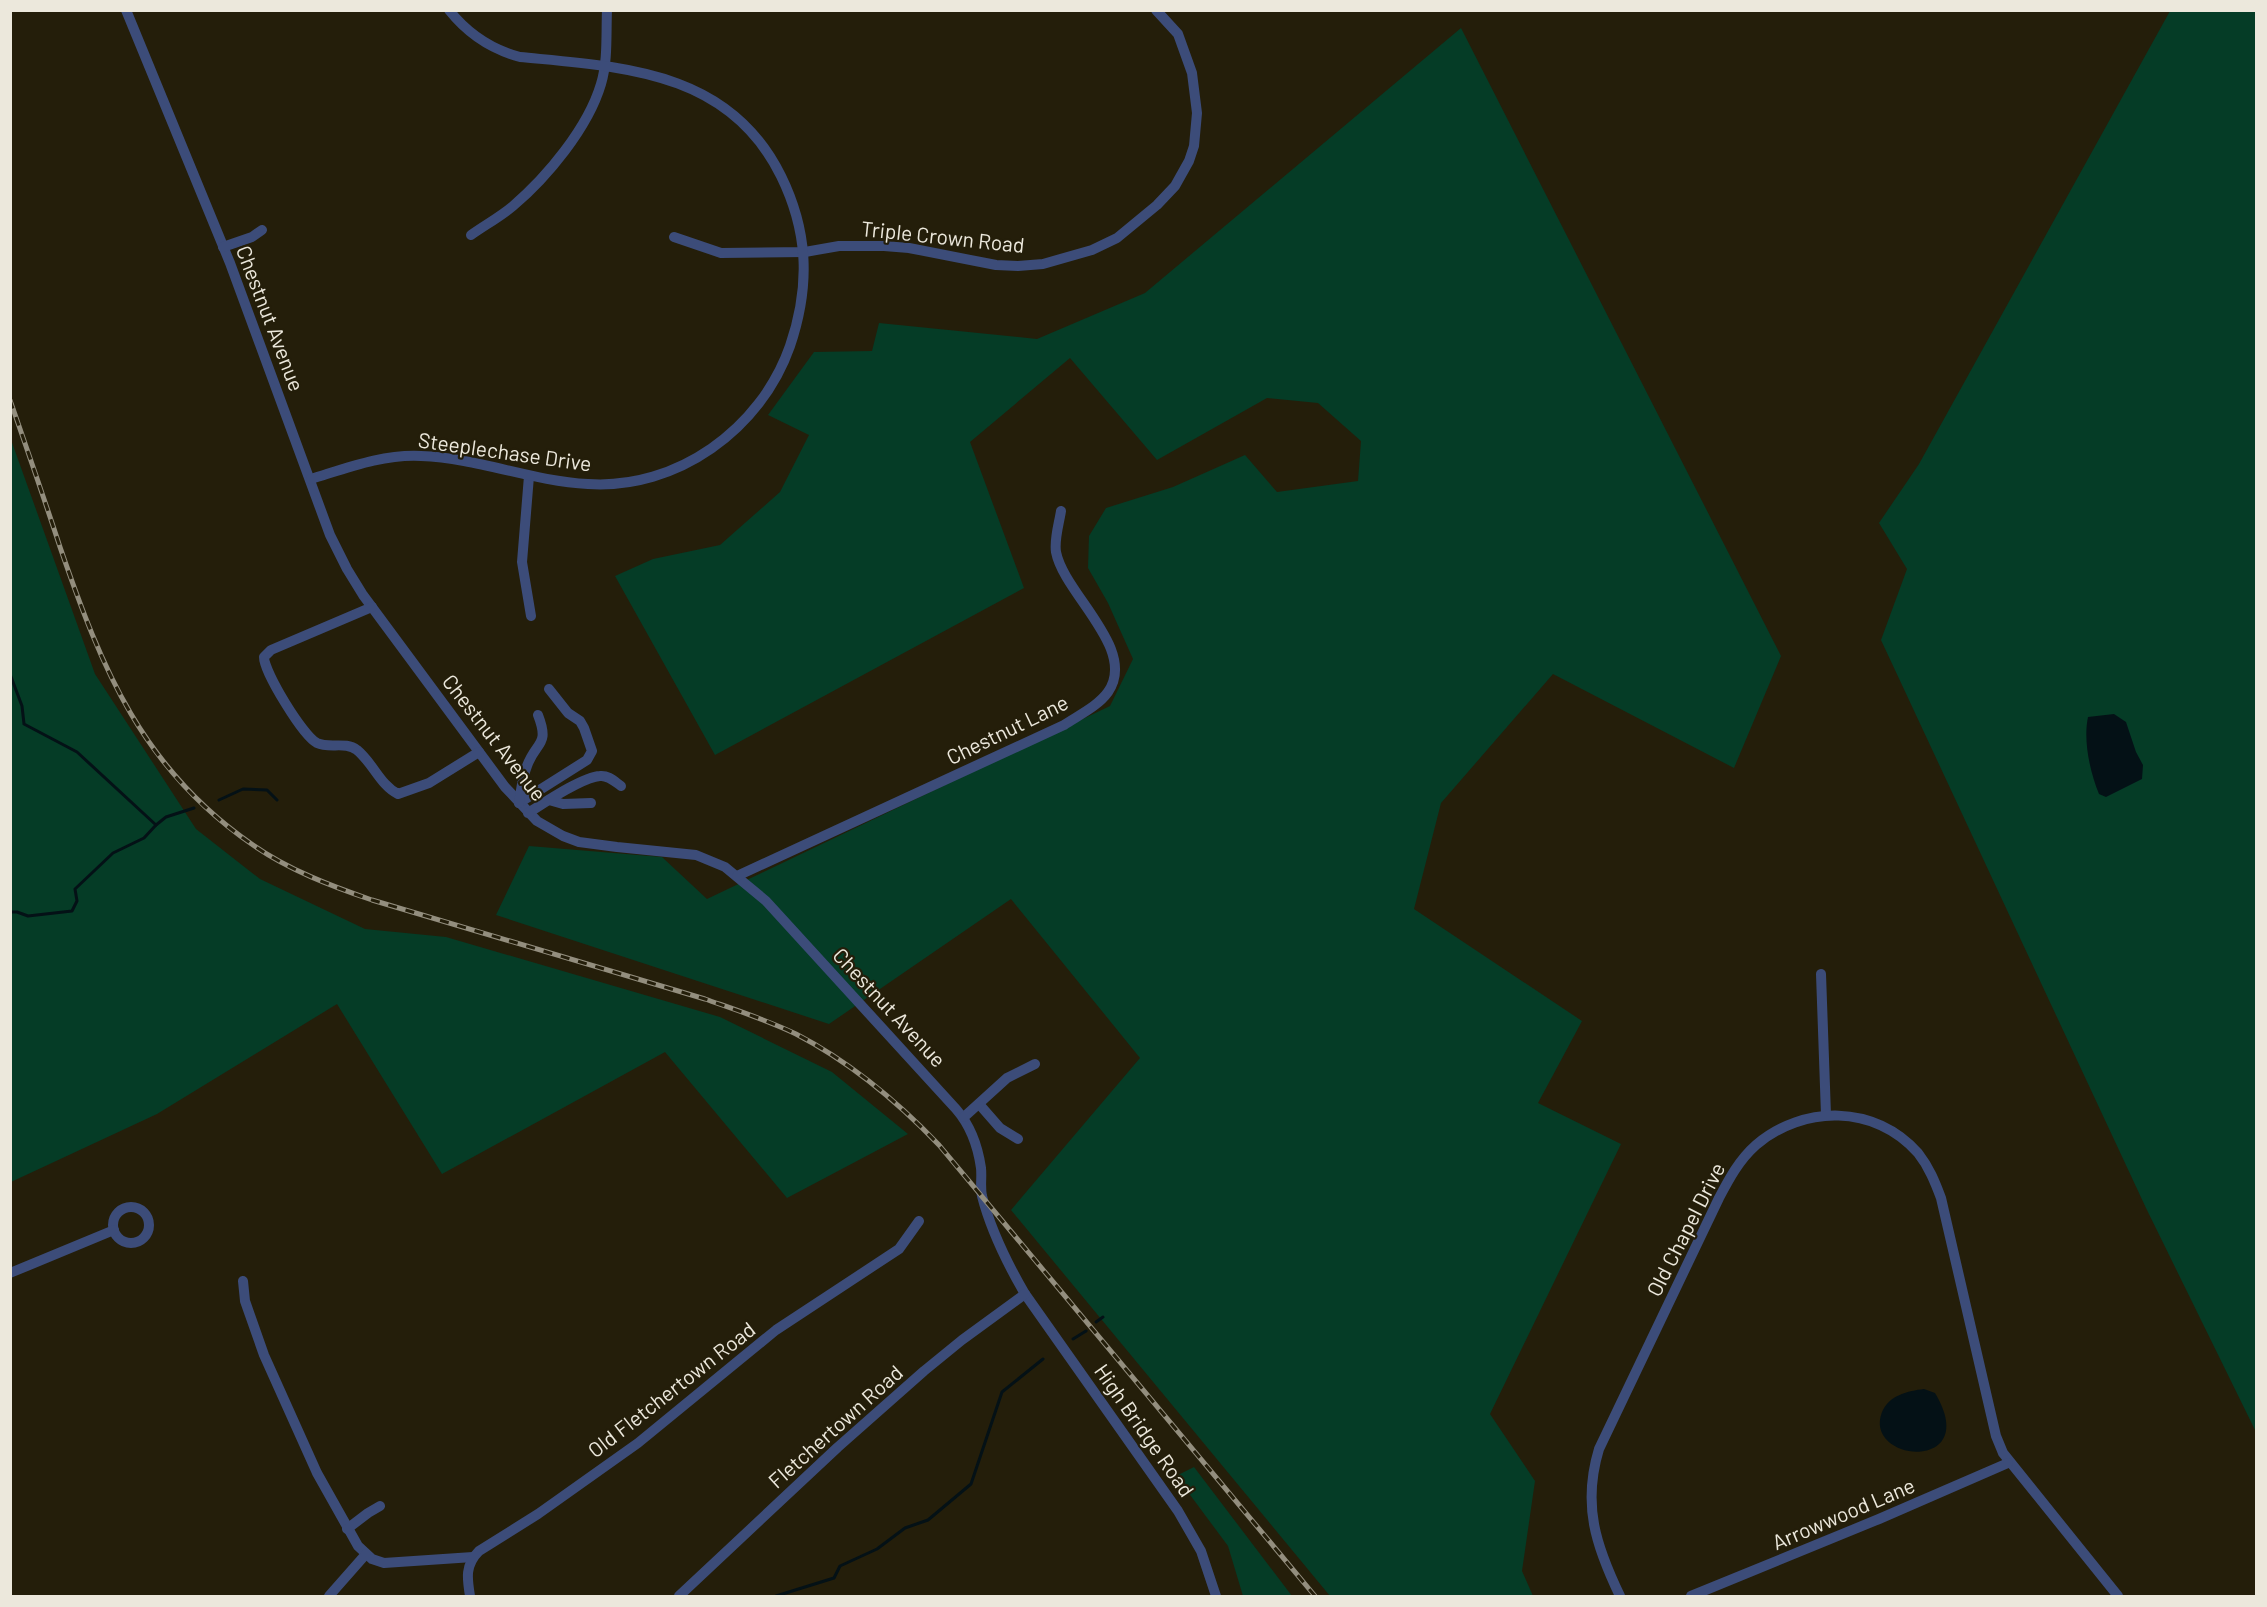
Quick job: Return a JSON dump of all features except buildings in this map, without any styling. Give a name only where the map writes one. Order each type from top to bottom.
[{"type":"street","name":"Chestnut Avenue","points":[[126,10],[223,247],[336,549],[372,607],[519,803],[549,829],[579,842],[696,855],[715,861],[766,901],[964,1117],[979,1157],[981,1194],[992,1227],[1006,1263],[1025,1294]]},
{"type":"street","name":"Steeplechase Drive","points":[[311,479],[371,461],[420,456],[467,461],[529,476],[587,484],[617,484],[649,478],[692,461],[729,435],[760,402],[787,355],[801,303],[805,252],[792,203],[781,176],[759,143],[741,122],[689,87],[651,74],[604,65],[520,57],[503,53],[471,34],[449,10]]},
{"type":"street","points":[[471,235],[512,207],[530,190],[559,157],[588,116],[599,90],[604,65],[607,10]]},
{"type":"street","name":"Triple Crown Road","points":[[674,237],[721,254],[805,252],[839,246],[884,246],[909,248],[996,265],[1018,266],[1043,264],[1092,250],[1117,238],[1140,221],[1175,186],[1189,161],[1194,146],[1197,113],[1192,74],[1178,34],[1156,10]]},
{"type":"street","points":[[223,247],[252,237],[262,230]]},
{"type":"street","points":[[529,476],[522,561],[531,616]]},
{"type":"street","name":"Chestnut Lane","points":[[737,876],[1055,729],[1083,712],[1109,691],[1114,675],[1112,651],[1106,636],[1069,584],[1056,554],[1055,546],[1061,511]]},
{"type":"street","points":[[372,607],[271,650],[264,657],[266,670],[306,735],[324,745],[352,746],[367,760],[391,790],[398,794],[429,783],[479,752]]},
{"type":"street","points":[[519,803],[587,760],[592,751],[580,721],[568,713],[549,689]]},
{"type":"street","points":[[519,803],[527,766],[543,738],[543,727],[538,715]]},
{"type":"street","points":[[528,813],[595,777],[609,777],[621,786]]},
{"type":"street","points":[[549,800],[563,804],[591,803]]},
{"type":"street","points":[[1821,974],[1826,1114]]},
{"type":"street","points":[[964,1117],[1007,1078],[1035,1064]]},
{"type":"street","points":[[979,1104],[1000,1128],[1018,1139]]},
{"type":"street","name":"Old Chapel Drive","points":[[1620,1596],[1604,1561],[1592,1514],[1592,1478],[1599,1449],[1737,1165],[1755,1146],[1776,1132],[1802,1120],[1826,1114],[1867,1120],[1888,1130],[1917,1152],[1931,1172],[1941,1198],[1996,1436],[2008,1463],[2118,1596]]},
{"type":"street","name":"Old Fletchertown Road","points":[[473,1557],[638,1443],[776,1330],[899,1249],[920,1221]]},
{"type":"street","points":[[10,1273],[114,1230]]},
{"type":"street","points":[[243,1281],[245,1301],[264,1354],[317,1473],[347,1529],[366,1554],[384,1563],[473,1557],[466,1574],[470,1596]]},
{"type":"street","name":"Fletchertown Road","points":[[679,1596],[837,1448],[916,1379],[962,1340],[1025,1294]]},
{"type":"street","name":"High Bridge Road","points":[[1025,1294],[1178,1510],[1201,1551],[1216,1596]]},
{"type":"street","name":"Arrowwood Lane","points":[[1691,1596],[1846,1533],[2008,1463]]},
{"type":"street","points":[[347,1529],[380,1506]]},
{"type":"street","points":[[329,1596],[366,1554]]},
{"type":"green space","points":[[2170,11],[2256,11],[2256,1432],[2146,1208],[1881,640],[1907,569],[1879,523],[1919,464]]},
{"type":"green space","points":[[1461,28],[1781,656],[1734,768],[1553,674],[1441,803],[1414,909],[1582,1021],[1538,1103],[1621,1144],[1490,1414],[1535,1481],[1522,1571],[1533,1596],[1330,1596],[1011,1210],[1140,1058],[1011,899],[829,1024],[496,915],[529,846],[662,857],[707,899],[1110,706],[1133,659],[1108,603],[1088,568],[1089,536],[1106,508],[1173,487],[1245,455],[1277,492],[1358,481],[1361,441],[1318,403],[1267,398],[1157,460],[1070,358],[970,442],[1024,588],[715,755],[615,576],[653,559],[720,545],[780,492],[809,435],[768,415],[814,352],[872,351],[879,323],[1037,339],[1145,293]]},
{"type":"green space","points":[[10,437],[95,674],[196,829],[260,879],[365,929],[446,937],[720,1017],[832,1072],[908,1134],[787,1198],[665,1052],[442,1174],[337,1004],[157,1114],[11,1182]]},
{"type":"green space","points":[[1194,1467],[1292,1596],[1243,1596],[1228,1546],[1176,1476]]},
{"type":"shaded area","points":[[2114,714],[2126,722],[2143,765],[2142,779],[2106,797],[2099,794],[2093,776],[2088,756],[2087,726],[2088,717]]},
{"type":"shaded area","points":[[1924,1389],[1935,1393],[1946,1419],[1944,1437],[1934,1448],[1919,1452],[1903,1449],[1889,1442],[1881,1429],[1882,1412],[1894,1398]]},
{"type":"waterway","points":[[10,674],[22,706],[24,724],[77,752],[156,825]]},
{"type":"waterway","points":[[219,800],[243,789],[267,790],[277,800]]},
{"type":"waterway","points":[[10,912],[28,916],[72,911],[77,901],[75,889],[113,853],[144,838],[166,817],[194,808]]},
{"type":"waterway","points":[[1096,1322],[1103,1317]]},
{"type":"waterway","points":[[1073,1339],[1086,1331]]},
{"type":"waterway","points":[[776,1596],[834,1578],[840,1566],[877,1549],[905,1528],[928,1520],[971,1484],[1002,1392],[1043,1359]]},
{"type":"railway","points":[[10,400],[76,592],[110,675],[154,749],[182,784],[215,815],[267,854],[326,883],[372,900],[740,1011],[796,1034],[854,1070],[890,1098],[939,1145],[1315,1596]]}]
